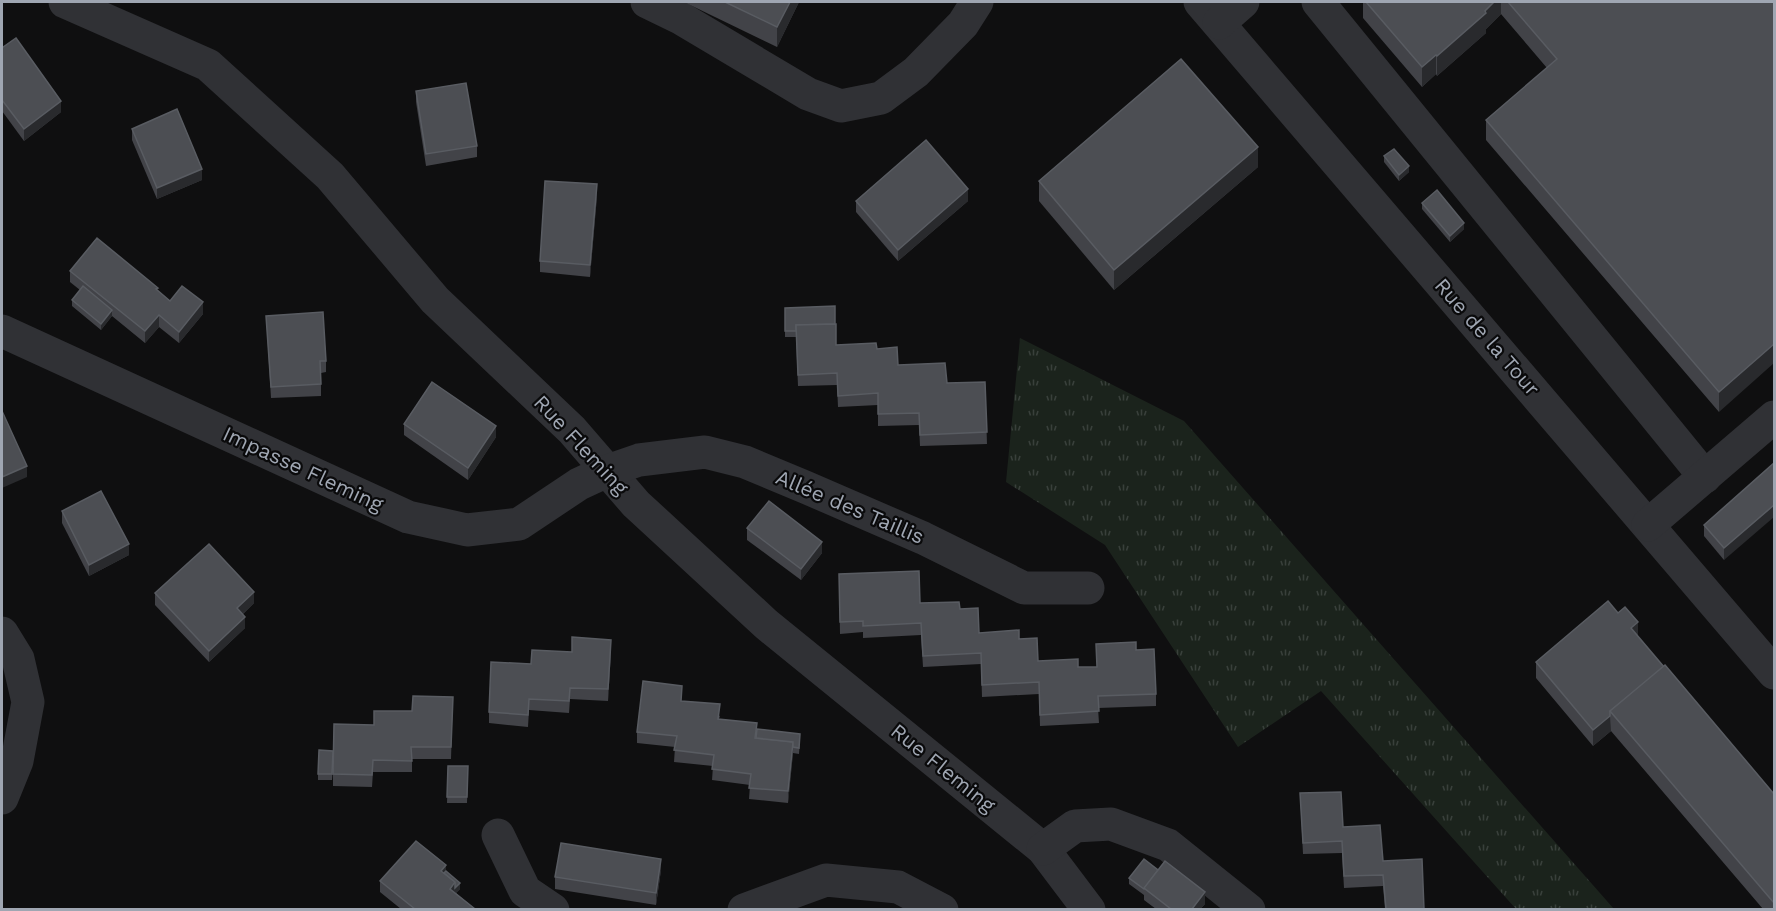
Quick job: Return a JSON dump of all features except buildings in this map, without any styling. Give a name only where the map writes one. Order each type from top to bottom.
[{"type":"street","name":"Rue Fleming","points":[[65,2],[208,65],[330,176],[435,300],[572,430],[636,504],[766,624],[1043,849],[1089,909]]},
{"type":"street","points":[[647,2],[682,19],[808,94],[841,106],[881,98],[916,72],[963,24],[977,2]]},
{"type":"street","points":[[1210,12],[1243,2]]},
{"type":"street","points":[[1318,2],[1705,477]]},
{"type":"street","name":"Rue de la Tour","points":[[1210,12],[1774,673]]},
{"type":"street","name":"Impasse Fleming","points":[[2,331],[408,517],[467,530],[519,524],[579,484],[607,471]]},
{"type":"street","points":[[1647,525],[1774,417]]},
{"type":"street","name":"Allée des Taillis","points":[[607,471],[639,460],[705,452],[745,462],[805,487],[923,538],[1024,588],[1088,588]]},
{"type":"street","points":[[2,633],[18,659],[28,702],[9,759],[2,798]]},
{"type":"street","points":[[1043,849],[1075,826],[1111,824],[1168,845],[1249,909]]},
{"type":"street","points":[[498,835],[525,891],[553,909]]},
{"type":"street","points":[[744,909],[826,880],[898,887],[942,909]]},
{"type":"green space","points":[[1020,338],[1184,421],[1614,909],[1516,909],[1321,691],[1238,747],[1105,545],[1006,482]]}]
